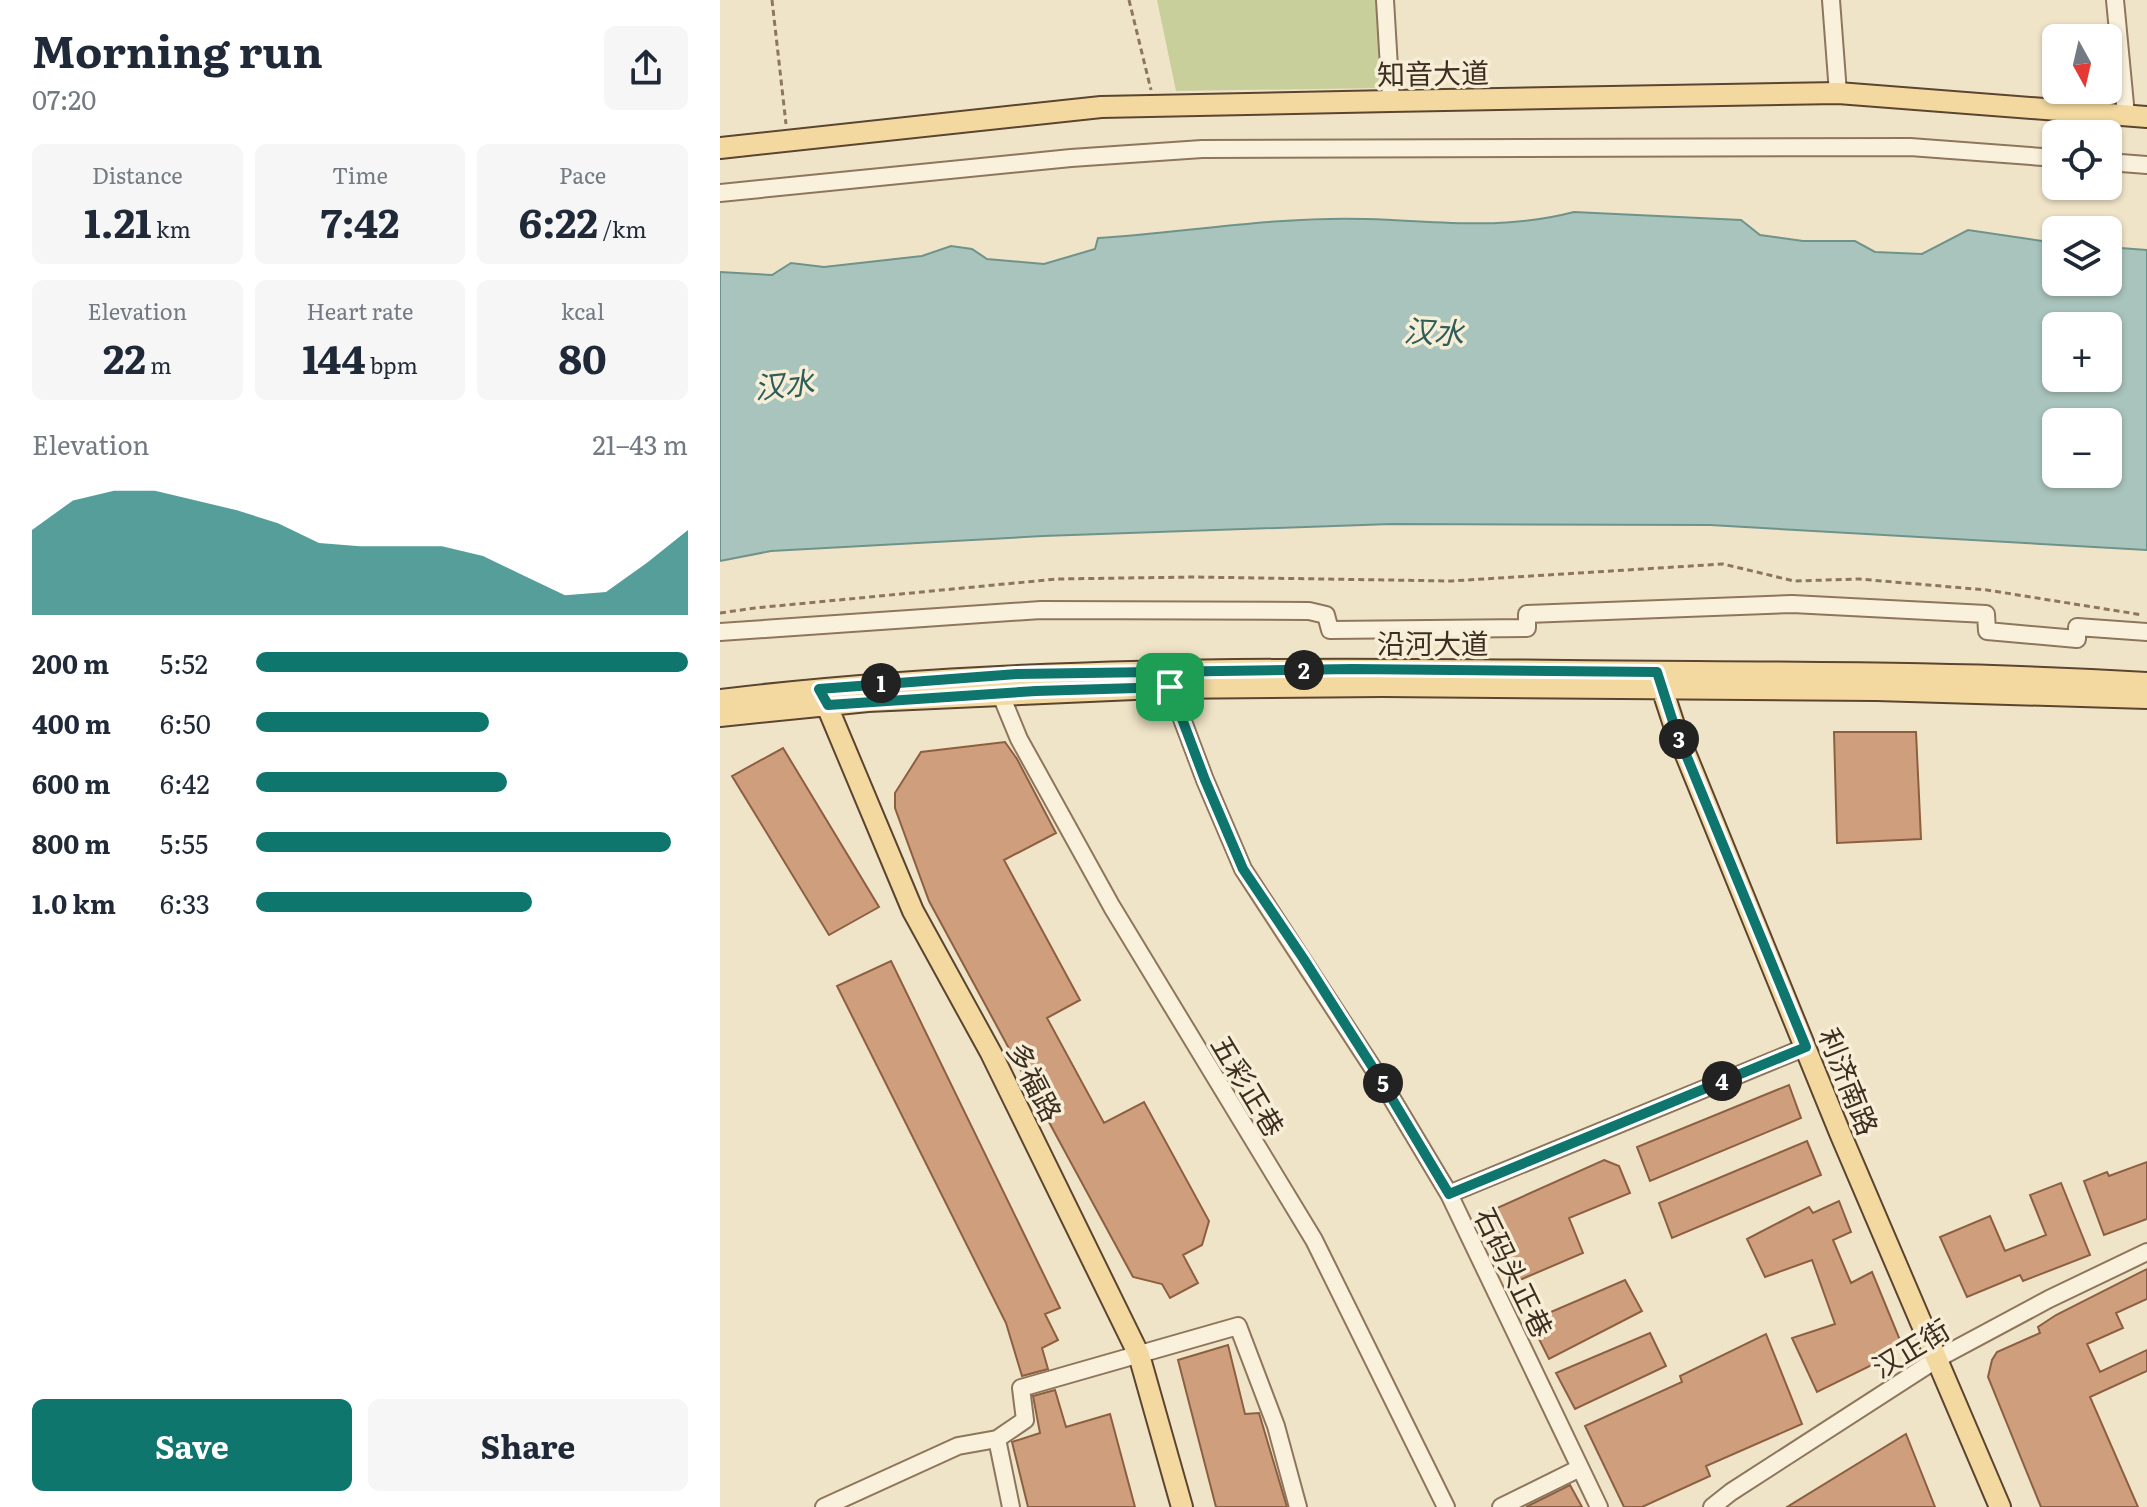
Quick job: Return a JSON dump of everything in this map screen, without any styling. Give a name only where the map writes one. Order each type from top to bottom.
[{"type":"main road","name":"知音大道","points":[[720,148],[1101,107],[1838,93],[2137,116]]},
{"type":"main road","name":"沿河大道","points":[[720,716],[823,697],[1017,674],[1158,670],[1659,680],[2147,698]]},
{"type":"main road","name":"沿河大道","points":[[720,700],[1170,687],[1382,686],[1893,675],[2147,683]]},
{"type":"main road","name":"利济南路","points":[[1659,680],[1681,743],[1806,1047],[2000,1507]]},
{"type":"main road","name":"多福路","points":[[823,697],[913,911],[991,1053],[1139,1355],[1182,1507]]},
{"type":"street","points":[[1385,0],[1391,101]]},
{"type":"street","points":[[1831,0],[1838,93]]},
{"type":"street","points":[[2115,0],[2137,116]]},
{"type":"street","points":[[720,193],[1055,159],[1202,149],[1910,147],[2042,157]]},
{"type":"street","points":[[2122,163],[2147,165]]},
{"type":"street","points":[[720,632],[1041,610],[1164,609],[1309,611],[1326,615],[1330,630],[1424,631],[1527,628],[1527,614],[1792,604],[1986,614],[1987,631],[2077,639],[2077,627],[2147,632]]},
{"type":"street","name":"石码头正巷","points":[[1170,687],[1243,869],[1374,1069],[1449,1194],[1599,1507]]},
{"type":"street","name":"五彩正巷","points":[[1000,693],[1019,739],[1112,907],[1314,1240],[1446,1507]]},
{"type":"street","points":[[1449,1194],[1806,1047]]},
{"type":"street","name":"汉正街","points":[[1712,1507],[1937,1359],[2049,1299],[2147,1252]]},
{"type":"street","points":[[824,1507],[958,1446],[997,1439],[1025,1420],[1021,1388],[1238,1326],[1276,1426],[1298,1507]]},
{"type":"street","points":[[997,1439],[1011,1507]]},
{"type":"street","points":[[1501,1507],[1580,1468]]},
{"type":"path","points":[[772,0],[788,139]]},
{"type":"path","points":[[1129,0],[1154,106]]},
{"type":"path","points":[[720,613],[1057,579],[1194,577],[1452,581],[1723,564],[1794,581],[1859,579],[1987,590],[2147,616]]},
{"type":"green space","points":[[1157,0],[1378,0],[1382,88],[1176,91]]},
{"type":"water","name":"汉水","points":[[1574,212],[1741,220],[1760,235],[1803,241],[1855,241],[1875,252],[1922,254],[1968,230],[2042,241],[2042,296],[2122,296],[2122,248],[2147,250],[2147,550],[1710,525],[1391,524],[1043,536],[771,551],[720,561],[720,272],[772,275],[791,263],[824,267],[922,256],[951,246],[972,249],[987,259],[1044,264],[1095,249],[1098,238],[1300,220],[1521,221]]},
{"type":"building","points":[[1834,732],[1916,732],[1921,839],[1837,843]]},
{"type":"building","points":[[1005,742],[1056,833],[1004,860],[1080,1000],[1047,1018],[1104,1123],[1144,1102],[1209,1221],[1202,1245],[1183,1255],[1198,1283],[1170,1298],[1162,1284],[1133,1277],[929,901],[895,808],[895,793],[921,752]]},
{"type":"building","points":[[783,748],[879,907],[829,935],[732,776]]},
{"type":"building","points":[[891,961],[1060,1308],[1045,1314],[1058,1340],[1042,1348],[1048,1369],[1022,1376],[1006,1323],[837,986]]},
{"type":"building","points":[[1789,1085],[1801,1118],[1650,1181],[1637,1147]]},
{"type":"building","points":[[1807,1141],[1821,1175],[1672,1238],[1659,1203]]},
{"type":"building","points":[[1604,1160],[1619,1166],[1630,1193],[1569,1218],[1583,1253],[1515,1282],[1486,1213]]},
{"type":"building","points":[[2147,1162],[2147,1219],[2104,1235],[2084,1181],[2107,1172],[2109,1176]]},
{"type":"building","points":[[2061,1183],[2090,1255],[2023,1281],[2020,1275],[1967,1297],[1940,1237],[1990,1216],[2005,1251],[2046,1235],[2030,1195]]},
{"type":"building","points":[[1839,1201],[1851,1232],[1833,1240],[1851,1283],[1872,1272],[1902,1345],[1872,1356],[1874,1364],[1817,1392],[1792,1338],[1835,1324],[1812,1260],[1765,1277],[1747,1239],[1809,1207],[1813,1213]]},
{"type":"building","points":[[2147,1269],[2147,1299],[2116,1313],[2123,1328],[2087,1344],[2100,1372],[2147,1350],[2147,1371],[2090,1397],[2138,1507],[2041,1507],[1988,1377],[1992,1360],[1997,1352],[2040,1333],[2038,1327],[2056,1315]]},
{"type":"building","points":[[1625,1280],[1642,1311],[1549,1359],[1530,1321]]},
{"type":"building","points":[[1650,1333],[1666,1366],[1575,1409],[1556,1373]]},
{"type":"building","points":[[1766,1334],[1802,1424],[1706,1466],[1710,1476],[1642,1507],[1624,1507],[1585,1426],[1682,1382],[1680,1376]]},
{"type":"building","points":[[1228,1345],[1245,1414],[1259,1413],[1287,1507],[1216,1507],[1178,1360]]},
{"type":"building","points":[[1055,1390],[1066,1427],[1110,1414],[1135,1507],[1028,1507],[1012,1442],[1040,1433],[1033,1396]]},
{"type":"building","points":[[1906,1434],[1935,1507],[1787,1507]]},
{"type":"building","points":[[1570,1485],[1582,1507],[1526,1507]]},
{"type":"route","points":[[1158,670],[1657,672],[1675,728],[1806,1047],[1449,1194],[1382,1082],[1243,869],[1170,687],[1036,691],[828,705],[819,689],[1017,674],[1158,670]]}]
